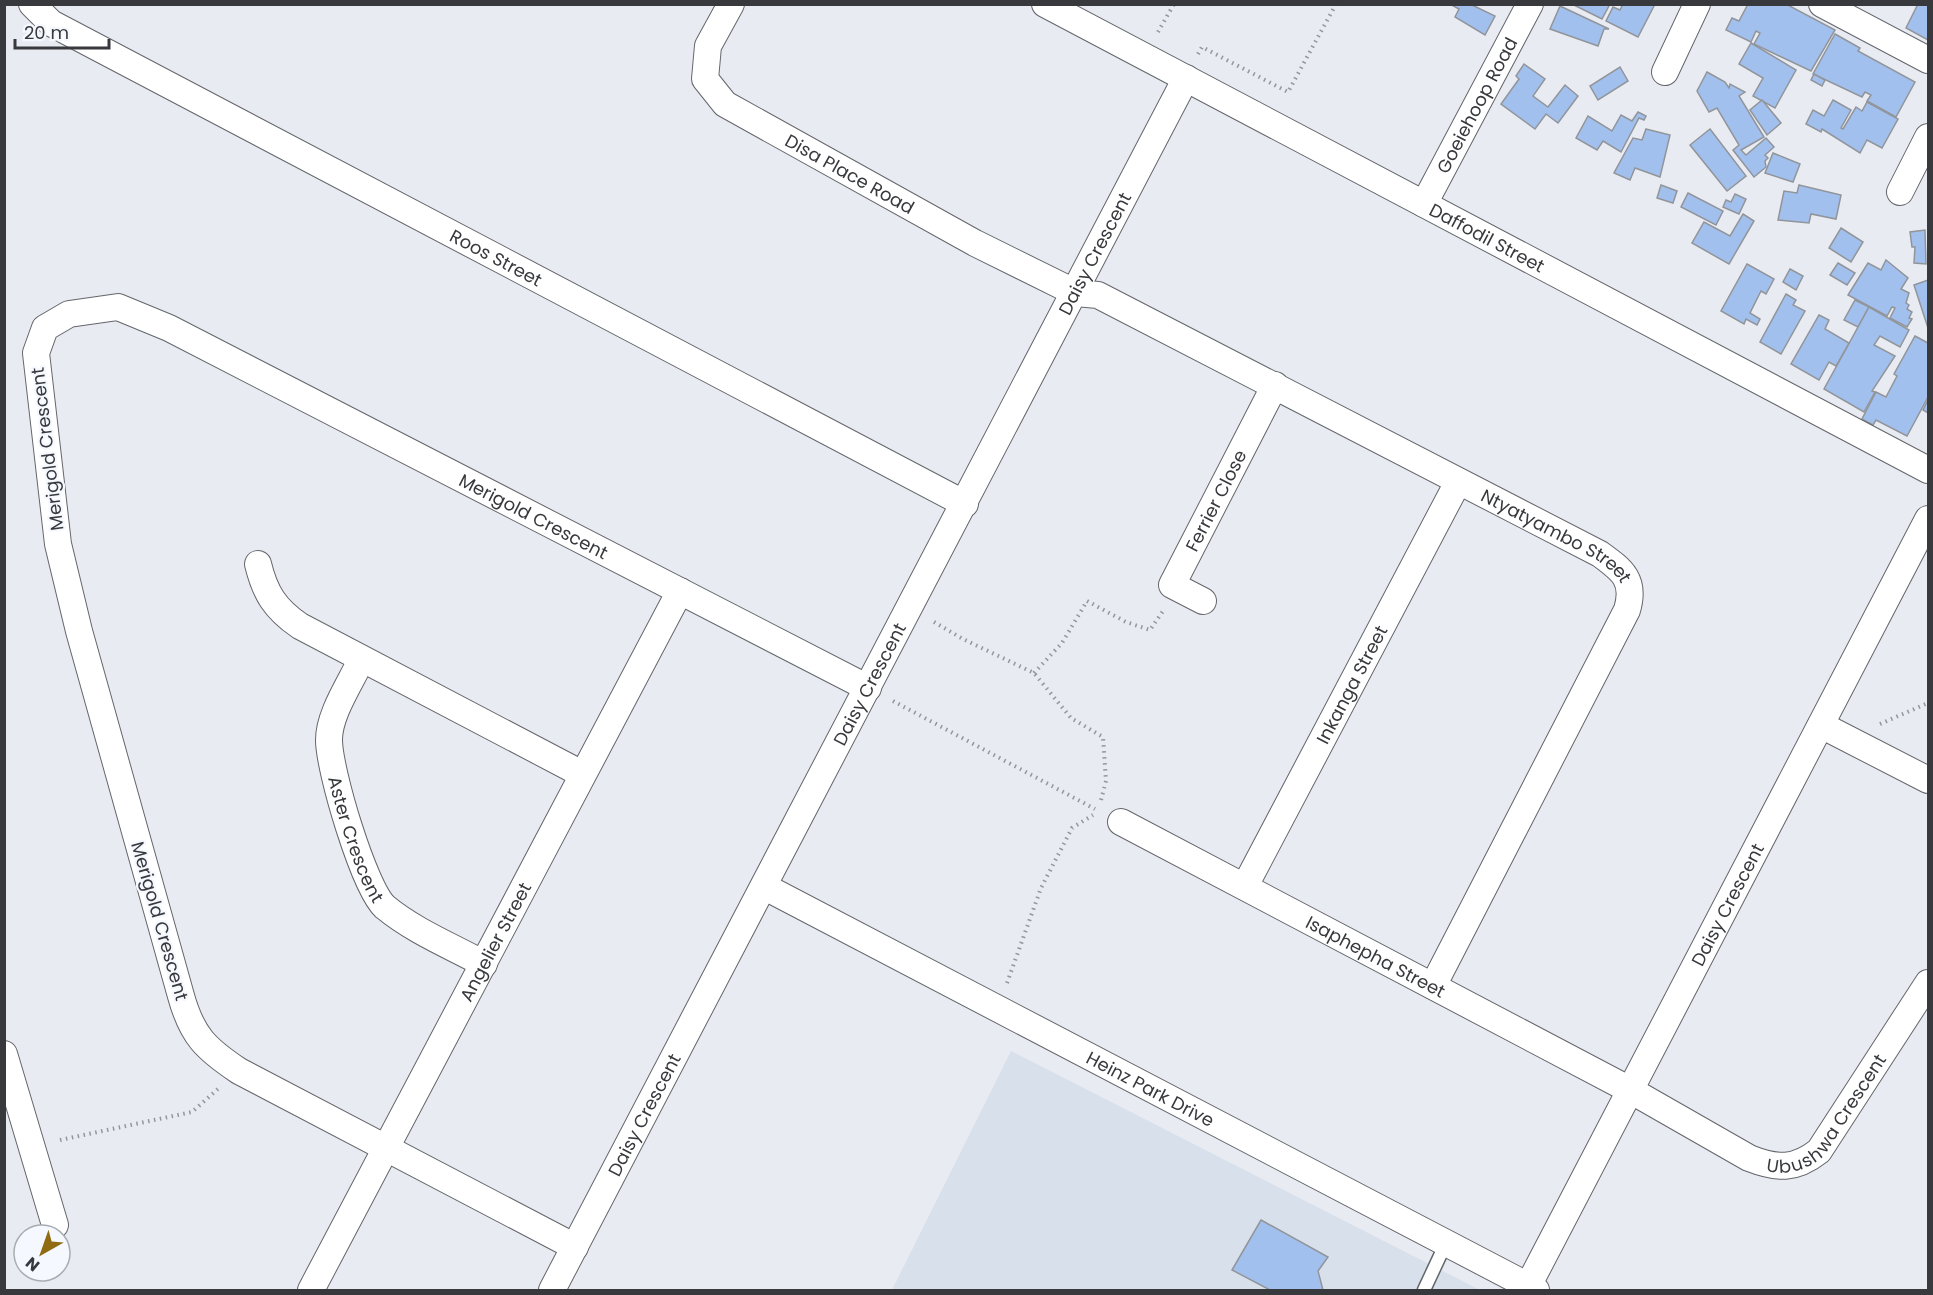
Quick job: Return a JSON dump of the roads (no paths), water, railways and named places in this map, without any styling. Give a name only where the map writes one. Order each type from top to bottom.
[{"type":"street","name":"Roos Street","points":[[32,4],[51,22],[964,504]]},
{"type":"street","name":"Disa Place Road","points":[[730,4],[708,46],[705,79],[725,104],[975,243],[1076,293]]},
{"type":"street","name":"Daffodil Street","points":[[1045,4],[1929,470]]},
{"type":"street","name":"Goeiehoop Road","points":[[1424,204],[1530,4]]},
{"type":"street","points":[[1665,72],[1697,4]]},
{"type":"street","points":[[1822,4],[1929,60]]},
{"type":"street","name":"Daisy Crescent","points":[[552,1290],[1076,293],[1186,78]]},
{"type":"street","points":[[1900,192],[1929,137]]},
{"type":"street","name":"Ntyatyambo Street","points":[[1076,293],[1098,296],[1600,554],[1620,568],[1628,581],[1631,596],[1628,610],[1433,986]]},
{"type":"street","name":"Merigold Crescent","points":[[576,1246],[239,1071],[206,1047],[187,1017],[79,632],[52,513],[36,353],[45,328],[69,314],[118,307],[170,328],[868,688]]},
{"type":"street","name":"Ferrier Close","points":[[1203,601],[1172,585],[1275,385]]},
{"type":"street","name":"Inkanga Street","points":[[1245,886],[1458,482]]},
{"type":"street","name":"Daisy Crescent","points":[[1530,1289],[1630,1090],[1929,519]]},
{"type":"street","points":[[258,564],[270,600],[282,614],[361,660],[582,774]]},
{"type":"street","name":"Angelier Street","points":[[312,1290],[680,591]]},
{"type":"street","name":"Aster Crescent","points":[[361,660],[337,711],[329,740],[360,864],[370,887],[384,905],[407,922],[484,964]]},
{"type":"street","points":[[1821,725],[1929,780]]},
{"type":"street","name":"Isaphepha Street","points":[[1110,816],[1630,1090]]},
{"type":"street","name":"Heinz Park Drive","points":[[765,887],[1530,1289]]},
{"type":"street","name":"Ubushwa Crescent","points":[[1630,1090],[1749,1158],[1769,1166],[1790,1167],[1806,1161],[1819,1151],[1830,1137],[1929,983]]},
{"type":"street","points":[[4,1054],[53,1223]]},
{"type":"lane","points":[[1424,1290],[1446,1243]]}]
